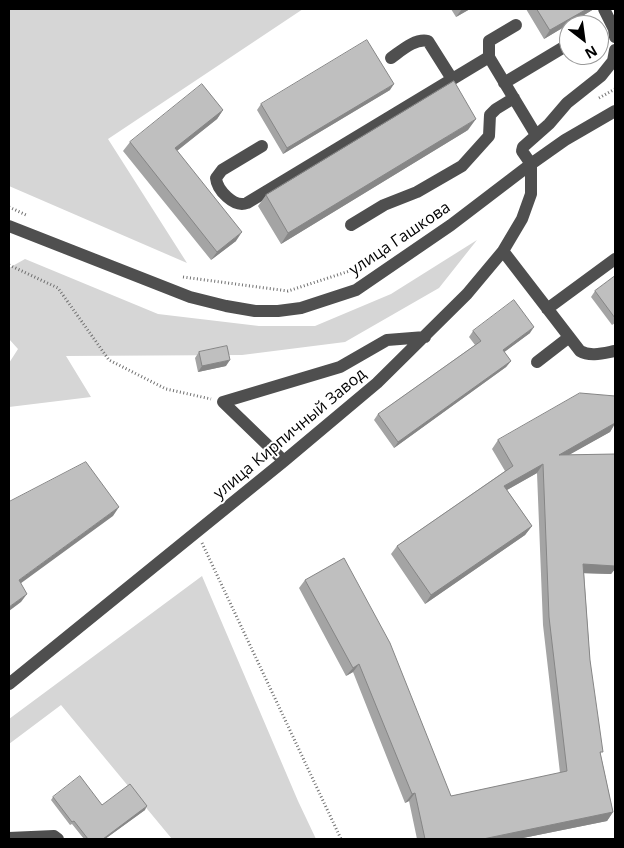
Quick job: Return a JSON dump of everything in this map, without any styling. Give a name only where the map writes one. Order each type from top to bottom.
[{"type":"street","points":[[604,9],[614,29],[615,38]]},
{"type":"street","points":[[516,25],[489,41],[489,57],[536,135],[567,104],[601,76],[612,61],[615,50]]},
{"type":"street","points":[[391,58],[416,42],[428,41],[452,80]]},
{"type":"street","points":[[504,83],[559,50]]},
{"type":"street","points":[[262,146],[222,170],[216,178],[218,185],[237,205],[247,203],[489,57]]},
{"type":"street","points":[[351,225],[384,205],[417,192],[462,166],[489,136],[490,115],[514,98]]},
{"type":"street","name":"улица Гашкова","points":[[9,226],[190,297],[255,311],[301,308],[356,290],[451,225],[531,164],[615,111]]},
{"type":"street","name":"улица Кирпичный Завод","points":[[9,684],[377,383],[467,294],[503,251],[522,219],[531,194],[531,164],[522,151],[523,147],[536,135]]},
{"type":"street","points":[[503,251],[568,338],[580,351],[585,354],[615,351]]},
{"type":"street","points":[[547,310],[615,259]]},
{"type":"street","points":[[284,461],[224,402],[340,367],[387,340],[424,337]]},
{"type":"street","points":[[537,362],[568,338]]},
{"type":"street","points":[[9,838],[54,836],[58,839]]},
{"type":"path","points":[[593,101],[615,89]]},
{"type":"path","points":[[9,207],[26,215]]},
{"type":"path","points":[[9,265],[58,288],[109,360],[166,389],[224,402]]},
{"type":"path","points":[[177,274],[186,278],[288,291],[362,267]]},
{"type":"path","points":[[197,532],[341,839]]},
{"type":"shaded area","points":[[10,9],[303,9],[108,139],[187,263],[9,186]]},
{"type":"shaded area","points":[[477,240],[439,288],[345,342],[242,355],[66,356],[91,397],[9,407],[9,363],[18,349],[9,339],[9,268],[25,259],[158,314],[259,326],[315,326],[391,294]]},
{"type":"shaded area","points":[[202,576],[316,839],[172,839],[61,705],[9,744],[9,719]]},
{"type":"building","points":[[537,9],[587,9],[576,15],[559,15],[559,25],[550,30]]},
{"type":"building","points":[[367,40],[394,84],[287,148],[261,104]]},
{"type":"building","points":[[454,81],[476,119],[288,233],[266,195]]},
{"type":"building","points":[[202,84],[223,110],[175,148],[242,232],[217,252],[130,142]]},
{"type":"building","points":[[615,276],[615,318],[595,291]]},
{"type":"building","points":[[514,300],[534,327],[503,350],[511,361],[398,442],[378,414],[481,341],[473,331]]},
{"type":"building","points":[[227,346],[230,360],[202,366],[199,352]]},
{"type":"building","points":[[580,393],[615,396],[615,423],[559,455],[615,454],[615,566],[583,564],[590,660],[603,752],[600,752],[613,812],[483,839],[425,839],[415,793],[412,794],[359,664],[353,668],[305,580],[344,558],[390,643],[451,796],[567,771],[549,617],[543,464],[504,486],[532,526],[431,595],[397,546],[513,466],[498,440]]},
{"type":"building","points":[[86,462],[119,507],[19,580],[27,594],[9,607],[9,502]]},
{"type":"building","points":[[80,776],[102,805],[130,784],[147,806],[103,839],[88,839],[53,797]]}]
